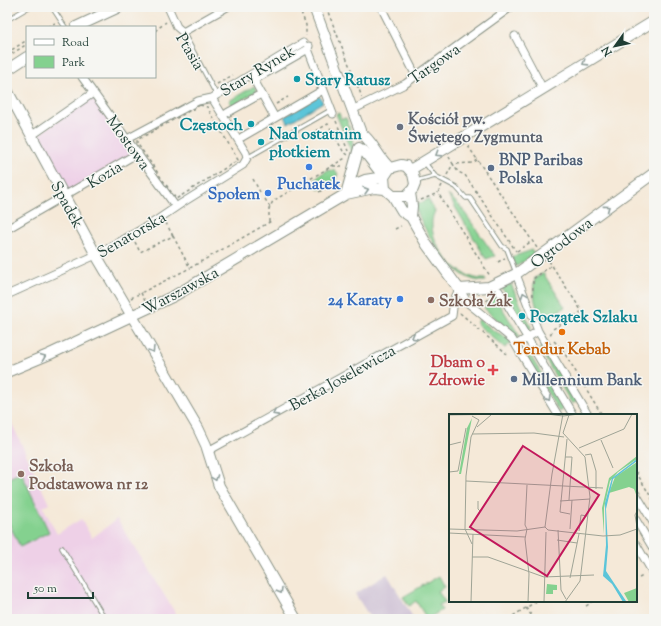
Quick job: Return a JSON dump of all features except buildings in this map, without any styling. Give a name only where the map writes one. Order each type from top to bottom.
[{"type":"street","points":[[78,26],[119,7]]},
{"type":"street","name":"Ptasia","points":[[168,7],[177,27],[183,32]]},
{"type":"street","points":[[183,32],[227,7]]},
{"type":"street","points":[[314,7],[361,133],[367,137],[378,155],[390,168]]},
{"type":"street","points":[[381,7],[416,76]]},
{"type":"street","name":"Targowa","points":[[352,110],[393,91],[512,7]]},
{"type":"street","points":[[410,170],[654,21]]},
{"type":"street","points":[[515,36],[544,89]]},
{"type":"street","points":[[275,118],[254,80],[307,46],[332,112]]},
{"type":"street","name":"Stary Rynek","points":[[127,139],[198,101],[214,96],[307,46]]},
{"type":"street","points":[[7,70],[26,58]]},
{"type":"street","name":"Mostowa","points":[[83,78],[138,154],[177,203]]},
{"type":"street","name":"Spadek","points":[[7,90],[96,254],[204,440],[218,486],[296,619]]},
{"type":"street","points":[[242,137],[323,90]]},
{"type":"street","points":[[31,136],[93,93]]},
{"type":"street","points":[[227,113],[261,94]]},
{"type":"street","name":"Stary Rynek","points":[[214,96],[246,153],[247,158]]},
{"type":"street","points":[[347,190],[359,148],[357,140],[361,133]]},
{"type":"street","points":[[359,148],[364,151],[384,177],[389,193],[402,211],[411,217],[427,246],[468,303],[508,334],[557,414]]},
{"type":"street","name":"Kozia","points":[[7,230],[138,154]]},
{"type":"street","name":"Senatorska","points":[[7,295],[96,254],[151,224],[177,203],[238,168],[247,158]]},
{"type":"street","points":[[384,177],[390,168],[401,165],[410,170],[413,174],[411,217]]},
{"type":"street","name":"Ogrodowa","points":[[459,289],[489,287],[516,274],[654,173]]},
{"type":"street","name":"Warszawska","points":[[7,372],[132,316],[185,290],[347,190],[365,180],[384,177]]},
{"type":"street","name":"Warszawska","points":[[347,190],[374,188],[389,193]]},
{"type":"street","points":[[389,193],[402,197],[412,188]]},
{"type":"street","points":[[516,274],[538,331],[587,414]]},
{"type":"street","name":"Berka Joselewicza","points":[[208,452],[452,316],[454,300],[459,289]]},
{"type":"street","points":[[500,291],[525,334]]},
{"type":"street","points":[[516,345],[538,331]]},
{"type":"street","points":[[529,341],[572,414]]},
{"type":"street","points":[[637,496],[654,524]]},
{"type":"street","points":[[637,522],[654,550]]},
{"type":"street","points":[[637,546],[654,575]]},
{"type":"lane","points":[[7,20],[29,7]]},
{"type":"lane","points":[[52,7],[64,26]]},
{"type":"lane","name":"Ptasia","points":[[183,32],[214,96]]},
{"type":"lane","points":[[247,158],[332,112]]},
{"type":"lane","points":[[424,162],[435,176],[456,187],[466,198],[470,198],[502,246],[507,249],[516,274]]},
{"type":"lane","points":[[412,188],[420,180],[435,176]]},
{"type":"lane","points":[[62,548],[105,619]]},
{"type":"path","points":[[299,7],[306,25],[305,34]]},
{"type":"path","points":[[326,7],[360,95],[365,99]]},
{"type":"path","points":[[156,30],[170,18]]},
{"type":"path","points":[[50,26],[61,21]]},
{"type":"path","points":[[7,53],[26,41]]},
{"type":"path","points":[[7,58],[26,45]]},
{"type":"path","points":[[269,108],[288,97]]},
{"type":"path","points":[[200,105],[203,105],[207,107],[238,160],[177,203],[137,143],[137,140],[200,105]]},
{"type":"path","points":[[332,112],[350,161]]},
{"type":"path","points":[[322,121],[324,126]]},
{"type":"path","points":[[316,131],[328,124],[344,151],[349,156]]},
{"type":"path","points":[[468,146],[539,250]]},
{"type":"path","points":[[444,150],[458,172],[465,175],[516,251]]},
{"type":"path","points":[[269,222],[270,207],[273,201],[349,156]]},
{"type":"path","points":[[453,164],[472,163],[477,160]]},
{"type":"path","points":[[444,180],[453,164]]},
{"type":"path","points":[[331,167],[348,167],[346,171]]},
{"type":"path","points":[[294,189],[305,186],[316,186],[320,192],[342,177]]},
{"type":"path","points":[[253,179],[260,192]]},
{"type":"path","points":[[421,201],[440,190]]},
{"type":"path","points":[[438,192],[492,279]]},
{"type":"path","points":[[265,199],[270,207]]},
{"type":"path","points":[[128,296],[134,297],[190,268],[273,220]]},
{"type":"path","points":[[165,221],[190,268]]},
{"type":"path","points":[[395,229],[401,226]]},
{"type":"path","points":[[134,240],[140,252],[173,236]]},
{"type":"path","points":[[547,259],[581,310],[580,313],[553,329],[549,334],[551,339],[562,349],[601,414]]},
{"type":"path","points":[[534,298],[533,279],[552,265]]},
{"type":"path","points":[[481,306],[500,291]]},
{"type":"path","points":[[456,310],[508,356]]},
{"type":"path","points":[[471,323],[474,319]]},
{"type":"path","points":[[637,474],[654,502]]},
{"type":"path","points":[[639,578],[643,576]]},
{"type":"path","points":[[508,619],[535,602]]},
{"type":"path","points":[[586,606],[591,602]]},
{"type":"path","points":[[526,608],[534,619]]},
{"type":"shaded area","points":[[90,98],[94,100],[131,153],[67,192],[37,136]]},
{"type":"shaded area","points":[[7,413],[49,504],[43,507],[57,534],[81,519],[92,538],[117,519],[179,619],[7,619]]},
{"type":"shaded area","points":[[387,574],[414,619],[371,619],[355,594]]},
{"type":"green space","points":[[254,86],[257,91],[232,106],[229,101]]},
{"type":"green space","points":[[339,113],[341,119],[346,118],[349,127],[353,141],[353,156],[336,114]]},
{"type":"green space","points":[[329,170],[336,171],[338,174],[335,180],[319,189],[314,184],[316,179],[324,172]]},
{"type":"green space","points":[[448,195],[460,206],[495,256],[486,259]]},
{"type":"green space","points":[[428,199],[435,211],[432,221],[433,233],[444,256],[463,273],[474,278],[485,279],[486,281],[474,280],[463,275],[442,255],[425,229],[415,206]]},
{"type":"green space","points":[[532,250],[535,254],[517,266],[515,265],[512,257]]},
{"type":"green space","points":[[543,273],[565,307],[543,321],[536,306],[534,283],[535,278]]},
{"type":"green space","points":[[511,284],[531,327],[529,332],[502,288]]},
{"type":"green space","points":[[494,297],[520,337],[515,338],[484,308]]},
{"type":"green space","points":[[479,319],[493,330],[509,339],[511,343],[505,348],[477,324]]},
{"type":"green space","points":[[544,346],[577,401],[572,404],[539,349]]},
{"type":"green space","points":[[530,355],[563,409],[559,412],[526,357]]},
{"type":"green space","points":[[21,472],[49,532],[20,547],[7,519],[7,479]]},
{"type":"green space","points":[[439,576],[445,587],[438,591],[445,602],[439,605],[442,610],[427,619],[416,601],[409,606],[403,597]]},
{"type":"water","points":[[319,96],[323,102],[288,123],[285,116]]},
{"type":"place","name":"Stary Ratusz","points":[[297,79]]},
{"type":"place","name":"Częstoch","points":[[251,124]]},
{"type":"place","name":"Kościół pw. Świętego Zygmunta","points":[[400,127]]},
{"type":"place","name":"Nad ostatnim płotkiem","points":[[261,142]]},
{"type":"place","name":"Puchatek","points":[[309,167]]},
{"type":"place","name":"BNP Paribas Polska","points":[[491,168]]},
{"type":"place","name":"Społem","points":[[268,193]]},
{"type":"place","name":"24 Karaty","points":[[400,299]]},
{"type":"place","name":"Szkoła Żak","points":[[431,300]]},
{"type":"place","name":"Początek Szlaku","points":[[522,316]]},
{"type":"place","name":"Tendur Kebab","points":[[562,332]]},
{"type":"place","name":"Dbam o Zdrowie","points":[[493,370]]},
{"type":"place","name":"Millennium Bank","points":[[514,379]]},
{"type":"place","name":"Szkoła Podstawowa nr 12","points":[[21,474]]}]
